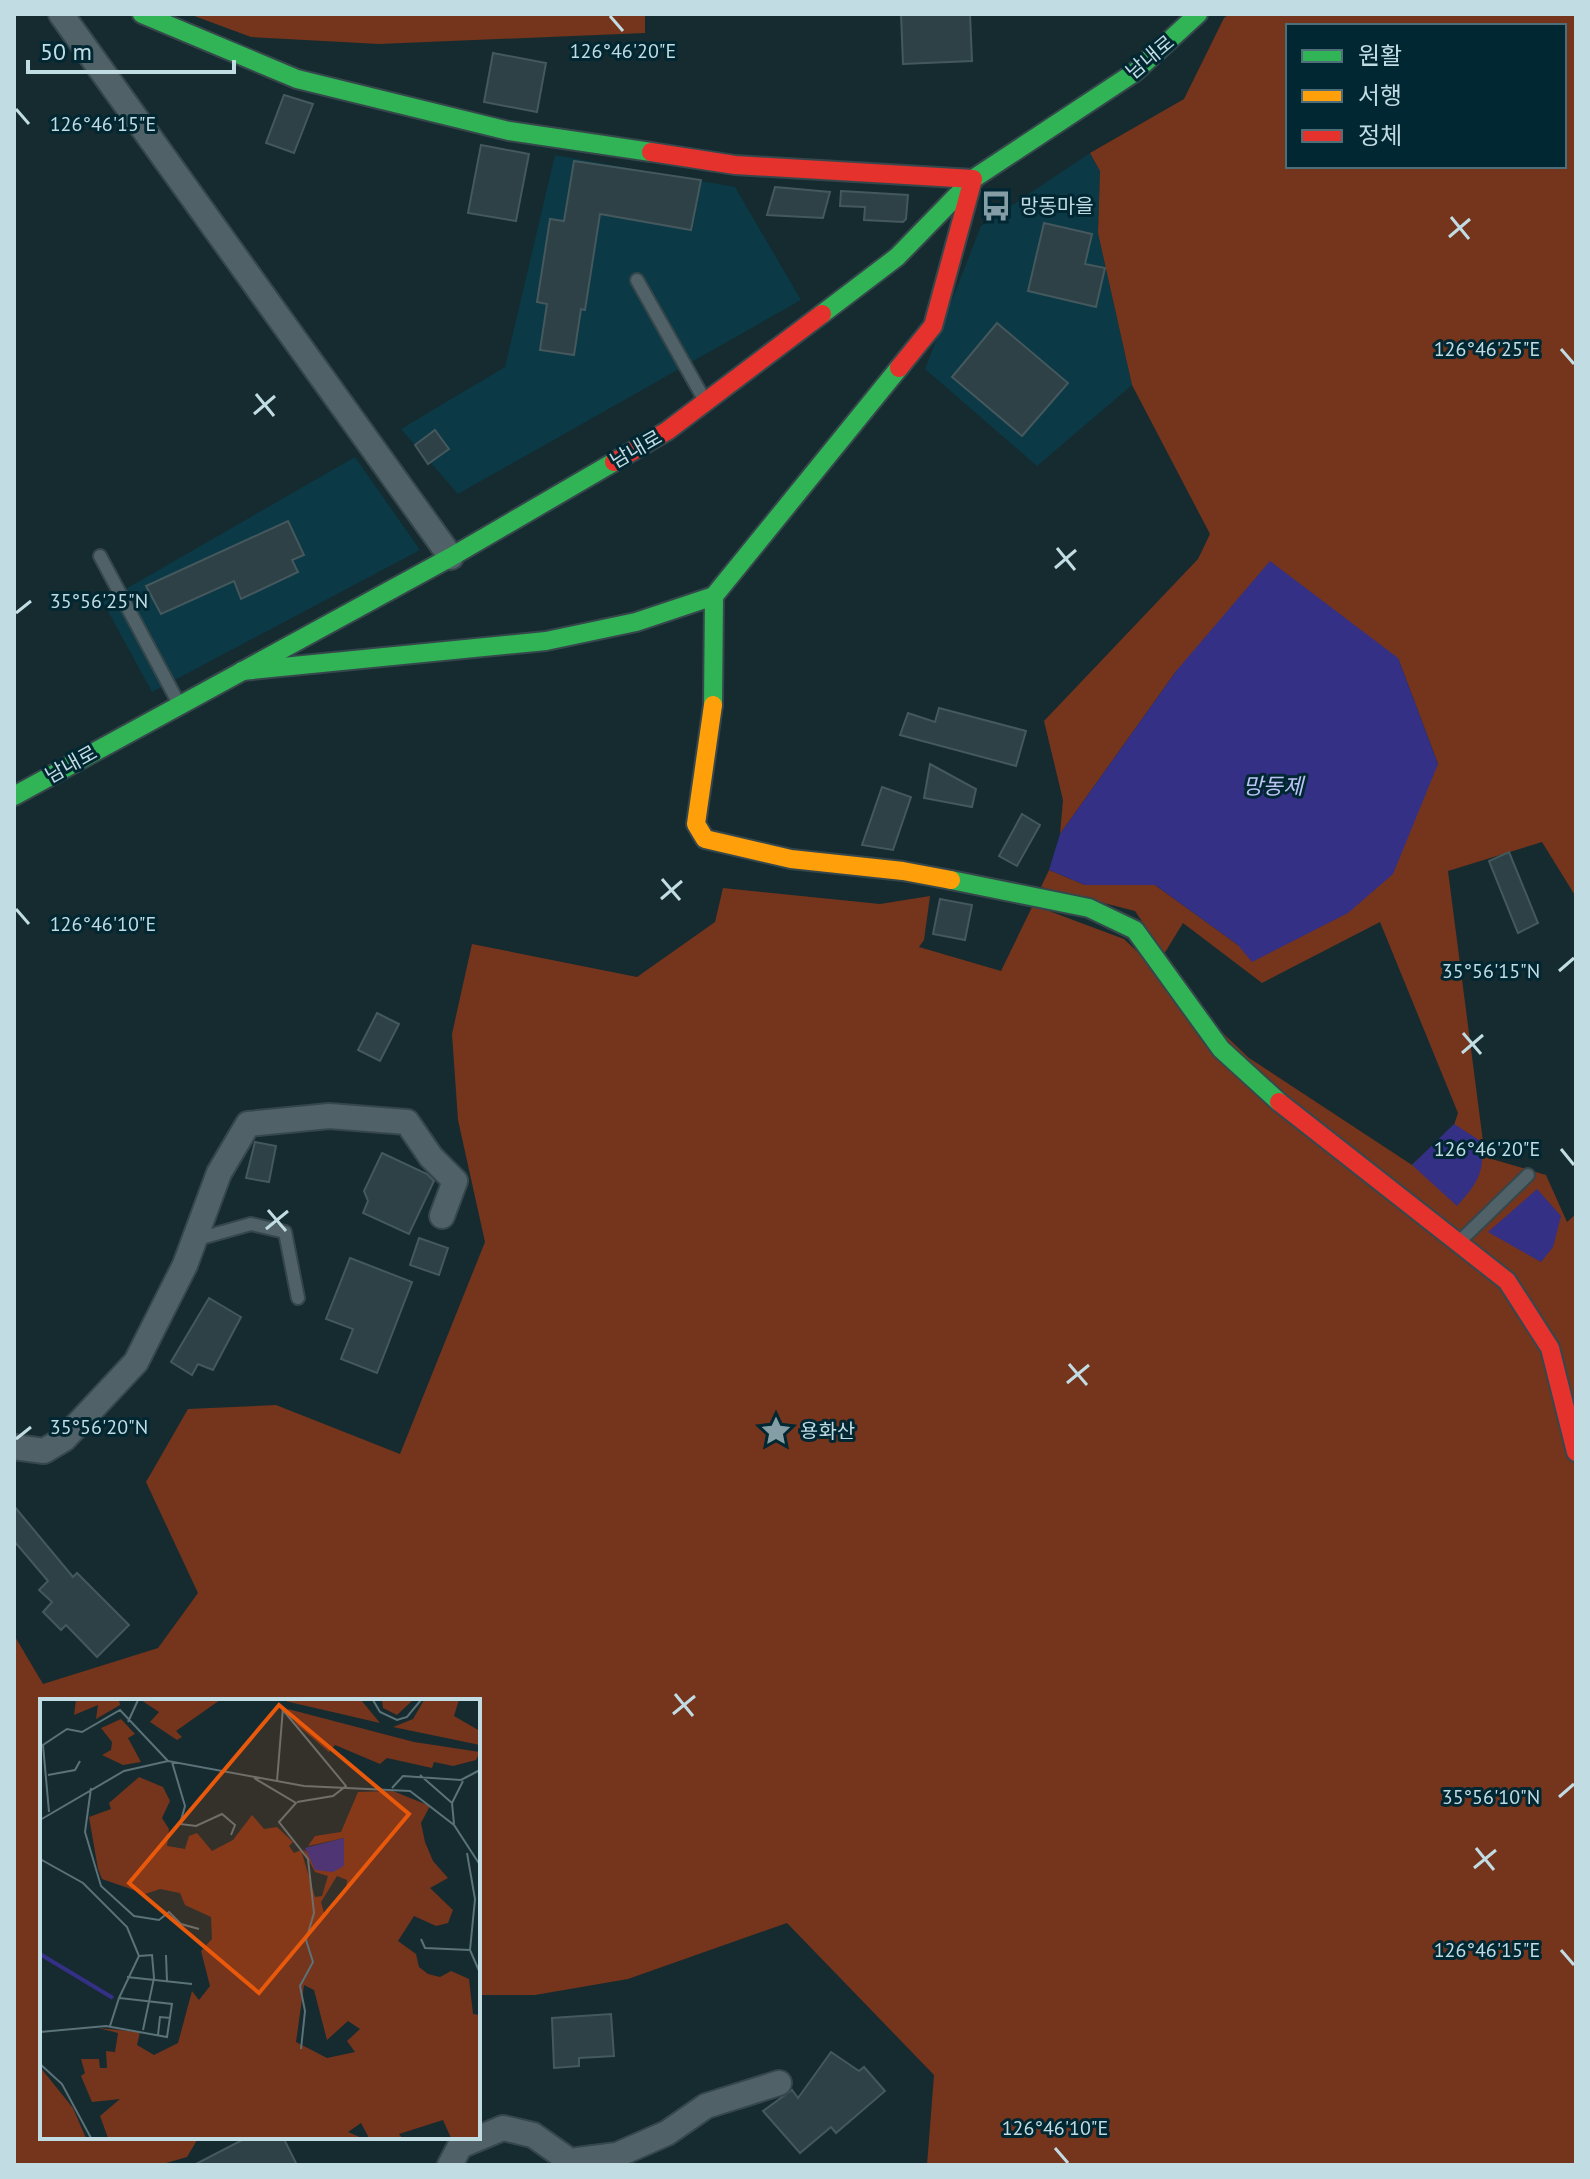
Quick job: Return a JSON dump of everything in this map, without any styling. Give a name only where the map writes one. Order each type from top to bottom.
[{"type":"street","points":[[61,14],[451,557]]},
{"type":"street","points":[[142,14],[297,79],[509,131],[735,165],[973,179],[933,326],[714,596],[636,622],[546,641],[242,671]]},
{"type":"street","name":"남내로","points":[[14,796],[451,557],[667,431],[897,257],[973,179],[1135,72],[1198,14]]},
{"type":"street","points":[[714,596],[714,698],[696,824],[705,839],[791,859],[903,871],[1089,908],[1135,930],[1221,1049],[1284,1107],[1507,1281],[1550,1348],[1576,1452]]},
{"type":"street","points":[[14,1447],[44,1451],[64,1439],[136,1362],[185,1265],[219,1173],[248,1124],[329,1116],[407,1122],[431,1157],[455,1181],[442,1216]]},
{"type":"street","points":[[480,2138],[503,2128],[533,2135],[570,2161],[617,2155],[667,2133],[706,2106],[779,2083]]},
{"type":"street","points":[[450,2165],[460,2146],[477,2139]]},
{"type":"lane","points":[[637,280],[705,402]]},
{"type":"lane","points":[[100,556],[179,705]]},
{"type":"lane","points":[[1458,1243],[1528,1175]]},
{"type":"lane","points":[[194,1240],[251,1224],[285,1232],[298,1298]]},
{"type":"shaded area","points":[[189,14],[645,14],[645,33],[379,44],[251,37]]},
{"type":"shaded area","points":[[1229,14],[1576,14],[1576,897],[1542,842],[1448,871],[1485,1157],[1546,1175],[1567,1222],[1576,1214],[1576,2165],[927,2165],[934,2075],[787,1923],[628,1979],[535,1995],[480,1995],[480,1699],[40,1699],[40,2139],[198,2139],[187,2157],[159,2165],[14,2165],[14,1635],[43,1684],[158,1648],[198,1593],[146,1482],[188,1409],[276,1405],[400,1454],[485,1242],[458,1120],[452,1034],[472,944],[637,977],[715,922],[723,888],[880,904],[930,896],[924,940],[919,947],[1001,971],[1033,905],[1124,939],[1249,1058],[1412,1165],[1454,1125],[1458,1113],[1380,922],[1262,983],[1183,923],[1164,954],[1135,911],[1041,887],[1049,870],[1085,885],[1155,885],[1238,945],[1438,764],[1398,658],[1177,670],[1060,834],[1063,800],[1044,721],[1198,559],[1210,534],[1132,385],[1098,233],[1100,171],[1090,153],[1184,99],[1224,18]]},
{"type":"shaded area","points":[[1090,153],[1100,171],[1098,233],[1132,385],[1037,466],[925,369],[981,226]]},
{"type":"shaded area","points":[[555,155],[735,187],[801,300],[458,494],[401,429],[505,367]]},
{"type":"shaded area","points":[[355,457],[420,550],[152,692],[103,602]]},
{"type":"water","name":"망동제","points":[[1270,561],[1398,658],[1438,764],[1393,874],[1348,913],[1252,962],[1238,945],[1155,885],[1085,885],[1049,870],[1060,834],[1177,670]]},
{"type":"water","points":[[1454,1124],[1479,1140],[1482,1160],[1475,1184],[1457,1206],[1412,1165]]},
{"type":"water","points":[[1537,1189],[1561,1216],[1553,1247],[1541,1262],[1488,1232]]},
{"type":"building","points":[[901,14],[970,14],[972,61],[903,64]]},
{"type":"building","points":[[493,53],[546,63],[537,112],[484,102]]},
{"type":"building","points":[[284,95],[313,104],[294,153],[266,143]]},
{"type":"building","points":[[481,145],[529,154],[516,221],[468,213]]},
{"type":"building","points":[[574,161],[701,180],[691,230],[600,214],[585,310],[581,309],[574,355],[540,350],[547,304],[537,302],[550,219],[564,221]]},
{"type":"building","points":[[775,187],[830,192],[823,218],[767,215]]},
{"type":"building","points":[[841,191],[908,195],[906,219],[903,222],[864,220],[865,207],[840,206]]},
{"type":"building","points":[[1044,223],[1092,234],[1085,264],[1105,268],[1096,307],[1028,291]]},
{"type":"building","points":[[997,323],[1068,383],[1022,436],[952,377]]},
{"type":"building","points":[[435,430],[449,449],[428,464],[415,445]]},
{"type":"building","points":[[288,521],[304,555],[292,560],[298,572],[241,599],[234,581],[161,614],[146,586]]},
{"type":"building","points":[[939,708],[1026,731],[1016,766],[900,735],[908,713],[935,722]]},
{"type":"building","points":[[930,764],[976,789],[972,807],[924,798]]},
{"type":"building","points":[[882,787],[911,797],[893,850],[862,845]]},
{"type":"building","points":[[1022,814],[1040,825],[1017,866],[999,856]]},
{"type":"building","points":[[1509,852],[1538,923],[1518,933],[1489,861]]},
{"type":"building","points":[[940,899],[972,905],[965,940],[933,934]]},
{"type":"building","points":[[377,1013],[399,1024],[380,1061],[358,1050]]},
{"type":"building","points":[[255,1142],[276,1146],[269,1182],[246,1178]]},
{"type":"building","points":[[382,1153],[427,1174],[434,1181],[409,1234],[363,1213],[368,1201],[364,1191]]},
{"type":"building","points":[[419,1238],[448,1248],[439,1275],[410,1265]]},
{"type":"building","points":[[350,1258],[412,1282],[377,1373],[341,1359],[353,1329],[326,1319]]},
{"type":"building","points":[[209,1298],[241,1317],[213,1370],[198,1364],[192,1375],[171,1362]]},
{"type":"building","points":[[14,1506],[73,1577],[77,1573],[129,1625],[97,1657],[66,1625],[61,1630],[43,1612],[52,1602],[39,1590],[48,1581],[14,1541]]},
{"type":"building","points":[[611,2014],[614,2056],[579,2058],[579,2066],[554,2068],[552,2018]]},
{"type":"building","points":[[831,2052],[859,2071],[864,2067],[885,2091],[836,2133],[831,2127],[800,2153],[763,2111],[792,2090],[798,2098]]},
{"type":"building","points":[[244,2139],[284,2139],[297,2165],[194,2165]]},
{"type":"traffic: fast","points":[[142,14],[297,79],[509,131],[651,152]]},
{"type":"traffic: fast","points":[[822,314],[897,257],[973,179],[1135,72],[1198,14]]},
{"type":"traffic: fast","points":[[714,596],[899,368]]},
{"type":"traffic: fast","points":[[14,796],[451,557],[614,462]]},
{"type":"traffic: fast","points":[[242,671],[546,641],[636,622],[714,596],[713,705]]},
{"type":"traffic: fast","points":[[951,880],[1089,908],[1135,930],[1221,1049],[1279,1102]]},
{"type":"traffic: slow","points":[[713,705],[696,824],[705,839],[791,859],[903,871],[951,880]]},
{"type":"traffic: jam","points":[[651,152],[735,165],[973,179],[933,326],[899,368]]},
{"type":"traffic: jam","points":[[614,462],[667,431],[822,314]]},
{"type":"traffic: jam","points":[[1279,1102],[1507,1281],[1550,1348],[1576,1452]]},
{"type":"place","name":"망동마을","points":[[996,206]]},
{"type":"place","name":"용화산","points":[[776,1431]]}]
